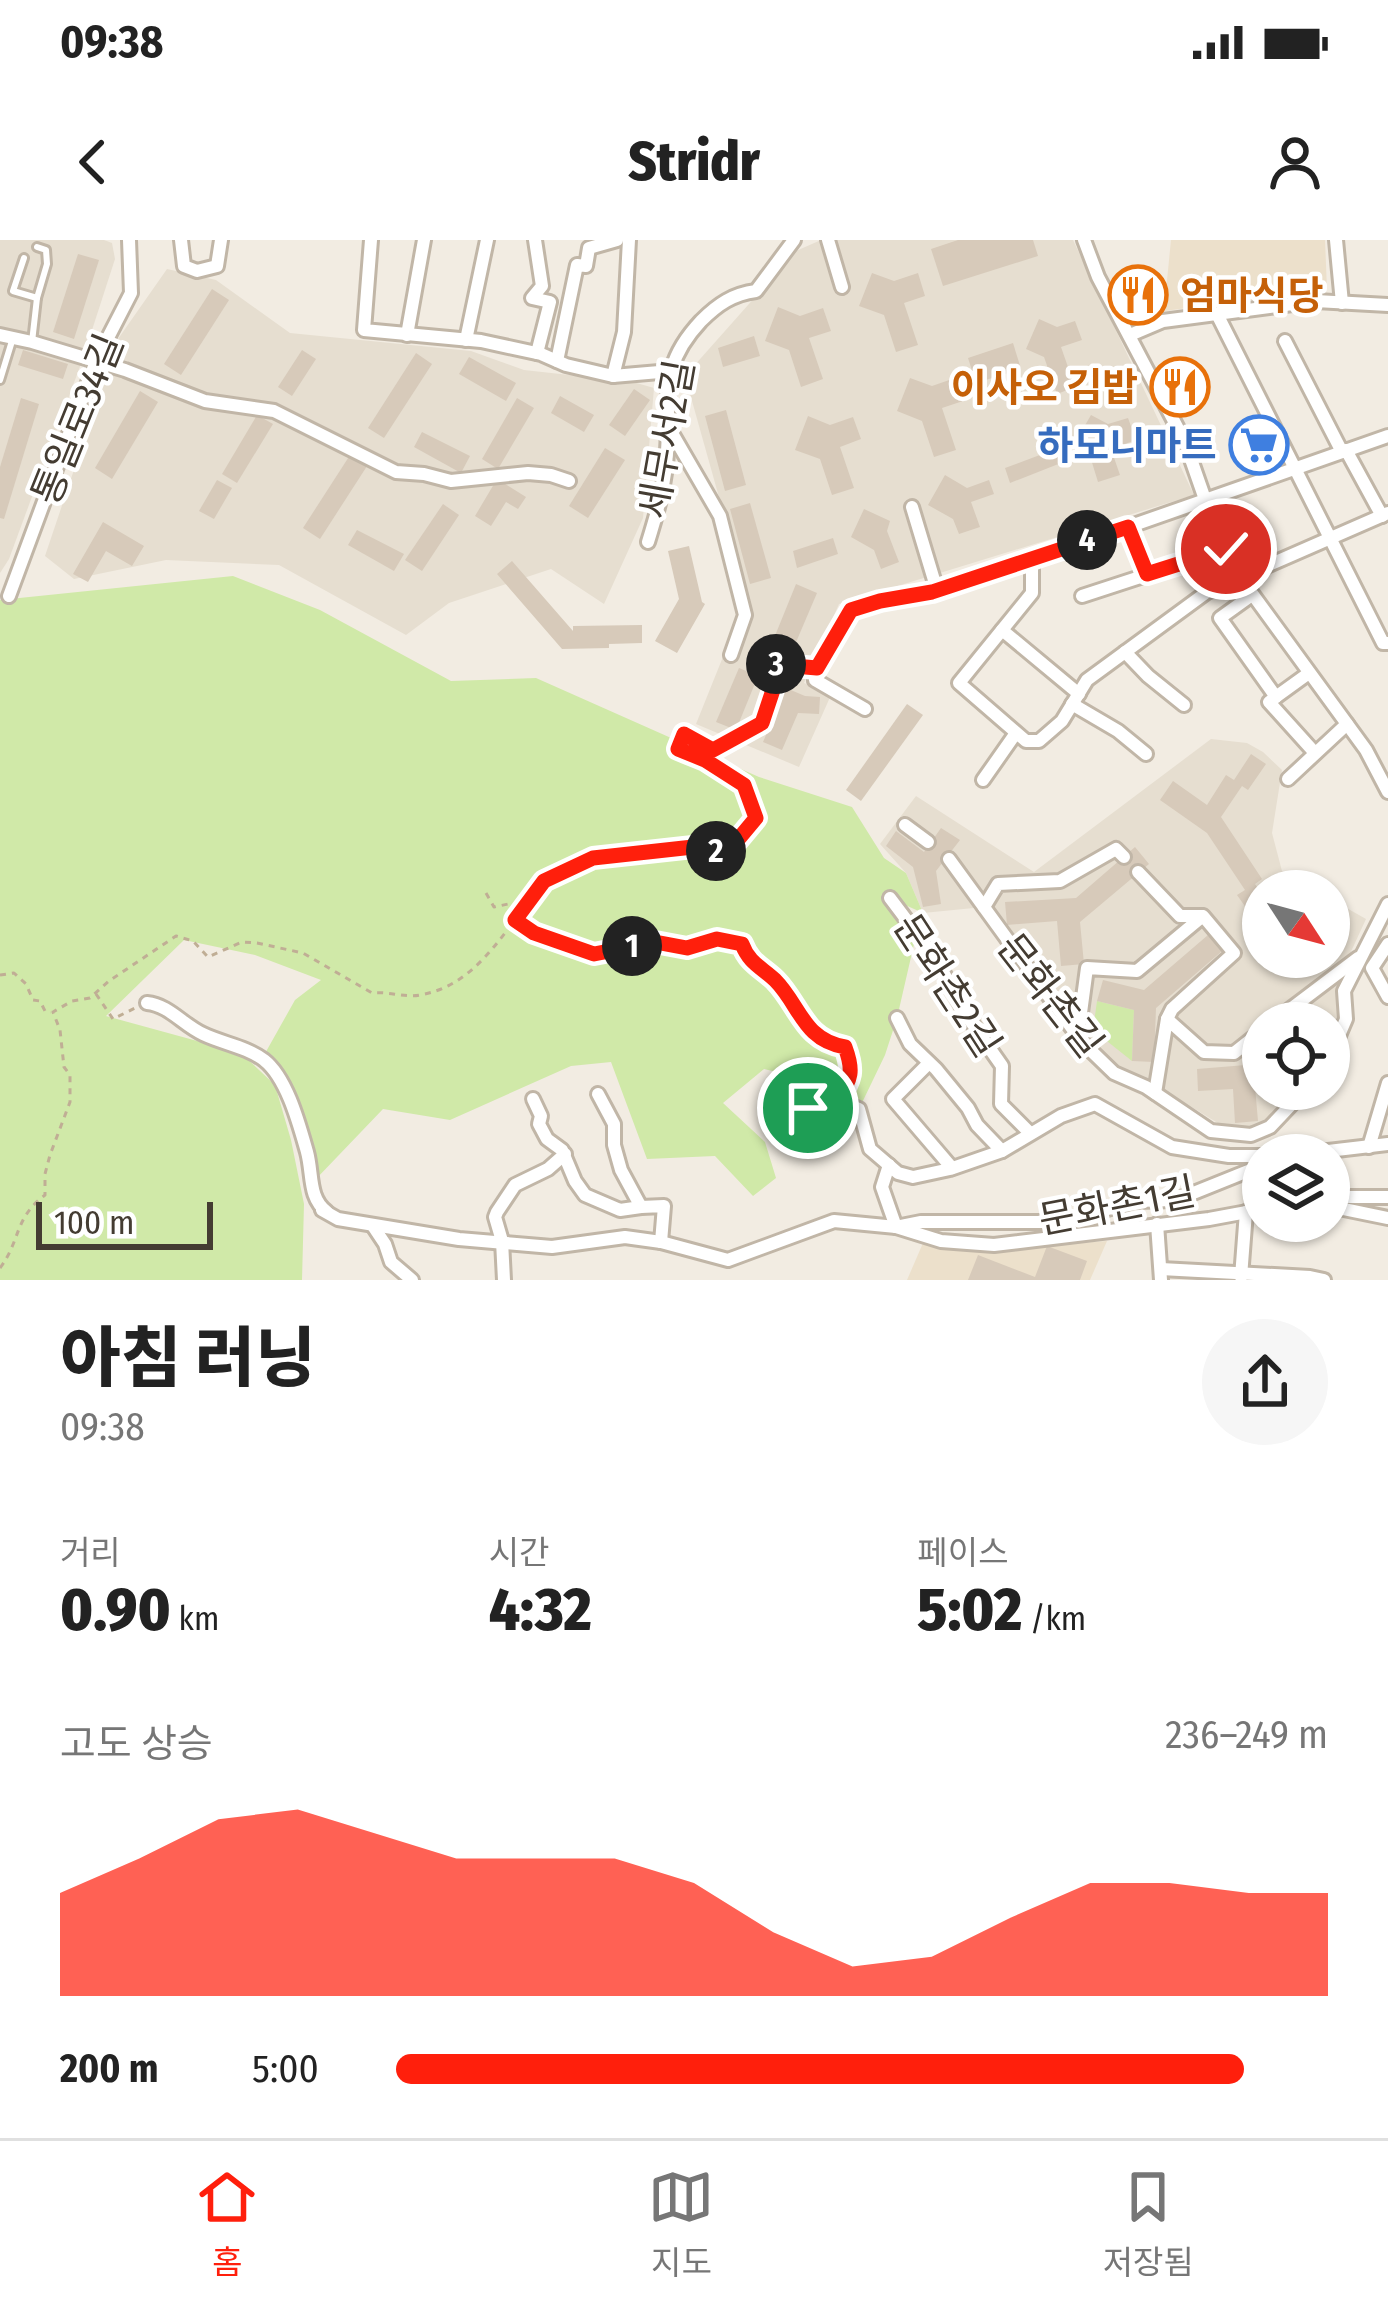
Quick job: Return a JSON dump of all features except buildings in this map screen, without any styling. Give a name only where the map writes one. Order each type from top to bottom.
[{"type":"street","name":"통일로34길","points":[[4,592],[96,361],[130,293],[129,240]]},
{"type":"street","points":[[181,240],[184,266],[197,271],[217,266],[221,240]]},
{"type":"street","points":[[371,240],[364,329],[536,353],[613,376],[671,371]]},
{"type":"street","points":[[407,335],[424,240]]},
{"type":"street","points":[[466,340],[487,240]]},
{"type":"street","points":[[535,240],[542,286],[532,298],[550,302],[536,353]]},
{"type":"street","points":[[557,361],[578,265],[586,266],[589,248],[617,240]]},
{"type":"street","points":[[613,376],[624,332],[629,240]]},
{"type":"street","points":[[827,240],[842,287]]},
{"type":"street","points":[[1084,240],[1098,277],[1185,442],[1203,499],[1240,577],[1366,750],[1388,792]]},
{"type":"street","points":[[1336,240],[1342,303]]},
{"type":"street","name":"세무서2길","points":[[648,542],[668,455],[674,356],[712,310],[735,294],[757,291],[790,241]]},
{"type":"street","points":[[1130,335],[1163,321],[1316,302],[1388,305]]},
{"type":"street","points":[[1216,314],[1382,643],[1388,643]]},
{"type":"street","points":[[7,336],[205,400],[274,411],[396,472],[452,481],[528,473],[569,482]]},
{"type":"street","points":[[1032,558],[1032,593],[959,682],[1026,741],[1039,741],[1061,721],[1088,680],[1207,592],[1385,515],[1344,451],[1285,341]]},
{"type":"street","points":[[668,427],[720,516],[746,615],[731,655]]},
{"type":"street","points":[[866,710],[815,680],[817,668],[851,610],[937,590],[1388,436]]},
{"type":"street","points":[[912,507],[937,590]]},
{"type":"street","points":[[1128,527],[1147,574]]},
{"type":"street","points":[[1082,596],[1226,549]]},
{"type":"street","points":[[1252,595],[1220,618],[1276,697]]},
{"type":"street","points":[[1002,630],[1075,699],[1146,754]]},
{"type":"street","points":[[1125,652],[1184,705]]},
{"type":"street","points":[[1309,673],[1268,702],[1316,753]]},
{"type":"street","points":[[1288,778],[1347,724]]},
{"type":"street","points":[[983,780],[1016,733]]},
{"type":"street","points":[[905,826],[928,842]]},
{"type":"street","points":[[984,907],[998,884],[1060,881],[1117,849],[1124,857]]},
{"type":"street","name":"문화촌길","points":[[956,864],[1078,1036],[1114,1073],[1155,1093],[1211,1131],[1251,1135],[1270,1127],[1286,1110]]},
{"type":"street","points":[[1138,872],[1180,916],[1203,916]]},
{"type":"street","name":"문화촌2길","points":[[890,898],[936,959],[1002,1066],[1001,1104],[1030,1133]]},
{"type":"street","points":[[1345,1002],[1344,991],[1388,904]]},
{"type":"street","points":[[1155,1093],[1172,1009],[1234,953],[1203,916]]},
{"type":"street","points":[[1078,1036],[1087,968],[1137,971],[1203,916]]},
{"type":"street","points":[[1388,944],[1372,968],[1388,997]]},
{"type":"street","points":[[1300,1002],[1359,957]]},
{"type":"street","points":[[147,1003],[159,1004],[200,1033],[245,1048],[278,1074],[308,1154],[314,1197],[322,1210],[338,1220],[459,1239],[552,1247],[625,1237],[728,1260],[835,1221],[896,1226],[941,1241],[994,1245],[1242,1213]]},
{"type":"street","points":[[897,1018],[910,1044],[1002,1151]]},
{"type":"street","points":[[1167,1019],[1204,1052],[1234,1053],[1242,1047]]},
{"type":"street","points":[[929,1063],[892,1099],[952,1168]]},
{"type":"street","points":[[1369,1147],[1388,1083]]},
{"type":"street","points":[[598,1094],[614,1124],[621,1171],[641,1208]]},
{"type":"street","points":[[533,1099],[547,1139],[565,1154],[585,1195],[620,1210],[664,1206],[661,1242]]},
{"type":"street","points":[[808,1108],[842,1102],[859,1109],[870,1149],[889,1166],[882,1187],[896,1226]]},
{"type":"street","name":"문화촌길","points":[[889,1166],[914,1177],[952,1168],[1002,1151],[1061,1116],[1096,1104],[1172,1147],[1242,1158]]},
{"type":"street","points":[[1350,1149],[1388,1144]]},
{"type":"street","points":[[504,1280],[495,1216],[515,1185],[548,1169],[565,1154]]},
{"type":"street","name":"문화촌1길","points":[[896,1226],[1065,1222],[1134,1201],[1176,1201],[1242,1170]]},
{"type":"street","points":[[1350,1200],[1388,1197]]},
{"type":"street","points":[[1350,1208],[1388,1218]]},
{"type":"street","points":[[1157,1224],[1161,1274],[1324,1280]]},
{"type":"street","points":[[374,1226],[391,1262],[412,1280]]},
{"type":"street","points":[[1241,1277],[1244,1242]]},
{"type":"lane","points":[[32,342],[47,264],[46,250],[37,247]]},
{"type":"lane","points":[[24,258],[13,291],[37,298]]},
{"type":"lane","points":[[0,380],[7,336]]},
{"type":"lane","points":[[762,723],[774,687],[759,663],[817,668]]},
{"type":"path","points":[[0,975],[14,973],[33,1000],[52,1012],[90,998],[176,936],[193,941],[208,957],[242,943],[303,953],[372,993],[416,996],[456,984],[483,963],[544,881],[593,858],[693,847],[705,853],[736,842],[756,818],[744,785],[678,749],[684,734],[713,750],[762,723]]},
{"type":"path","points":[[486,893],[494,907],[508,904],[520,912]]},
{"type":"path","points":[[515,920],[534,933],[594,954],[655,942],[687,948],[717,939],[742,944],[747,958],[772,977],[815,1033],[845,1047],[853,1067],[836,1103]]},
{"type":"path","points":[[95,993],[113,1019],[147,1003]]},
{"type":"path","points":[[0,1268],[16,1243],[17,1227],[31,1205],[45,1195],[50,1155],[70,1102],[70,1075],[52,1012]]},
{"type":"shaded area","points":[[0,240],[104,240],[112,243],[115,259],[82,361],[0,573]]},
{"type":"shaded area","points":[[821,240],[1073,240],[1194,495],[839,604],[804,683],[831,695],[799,767],[696,724],[747,597],[685,376],[796,251]]},
{"type":"shaded area","points":[[1171,240],[1325,240],[1327,290],[1164,311]]},
{"type":"shaded area","points":[[167,269],[216,280],[290,333],[471,351],[524,370],[654,388],[643,518],[604,604],[551,569],[449,603],[406,635],[279,565],[166,560],[74,579],[45,556],[118,339]]},
{"type":"shaded area","points":[[1211,739],[1247,743],[1282,770],[1272,833],[1282,870],[1242,870],[1242,978],[1340,978],[1337,1002],[1242,1002],[1242,1110],[1278,1110],[1267,1123],[1221,1125],[1119,1068],[1085,1038],[984,907],[923,913],[906,873],[880,844],[916,796],[1034,872]]},
{"type":"shaded area","points":[[1350,910],[1366,919],[1350,954]]},
{"type":"shaded area","points":[[1107,1241],[1090,1280],[907,1280],[923,1243],[996,1249]]},
{"type":"green space","points":[[233,576],[320,610],[451,681],[536,678],[759,777],[852,807],[884,858],[906,873],[923,913],[894,900],[917,931],[885,1055],[859,1109],[842,1102],[851,1069],[830,1085],[764,1069],[723,1103],[765,1142],[776,1178],[753,1196],[715,1156],[647,1159],[611,1062],[571,1066],[450,1120],[383,1109],[315,1180],[311,1154],[263,1057],[295,1000],[321,980],[255,955],[184,940],[106,1016],[241,1053],[275,1085],[304,1204],[302,1280],[0,1280],[0,600]]},
{"type":"green space","points":[[1097,1001],[1134,1010],[1132,1061],[1093,1030]]},
{"type":"place","name":"엄마식당","points":[[1138,295]]},
{"type":"place","name":"이사오 김밥","points":[[1180,387]]},
{"type":"place","name":"하모니마트","points":[[1259,445]]},
{"type":"route","points":[[808,1108],[836,1103],[850,1080],[853,1067],[845,1047],[815,1033],[772,977],[747,958],[742,944],[717,939],[687,948],[655,942],[594,954],[534,933],[515,920],[544,881],[593,858],[693,847],[705,853],[736,842],[756,818],[744,785],[678,749],[684,734],[713,750],[762,723],[774,687],[759,663],[817,668],[851,610],[932,592],[1128,527],[1147,574],[1226,549]]}]
